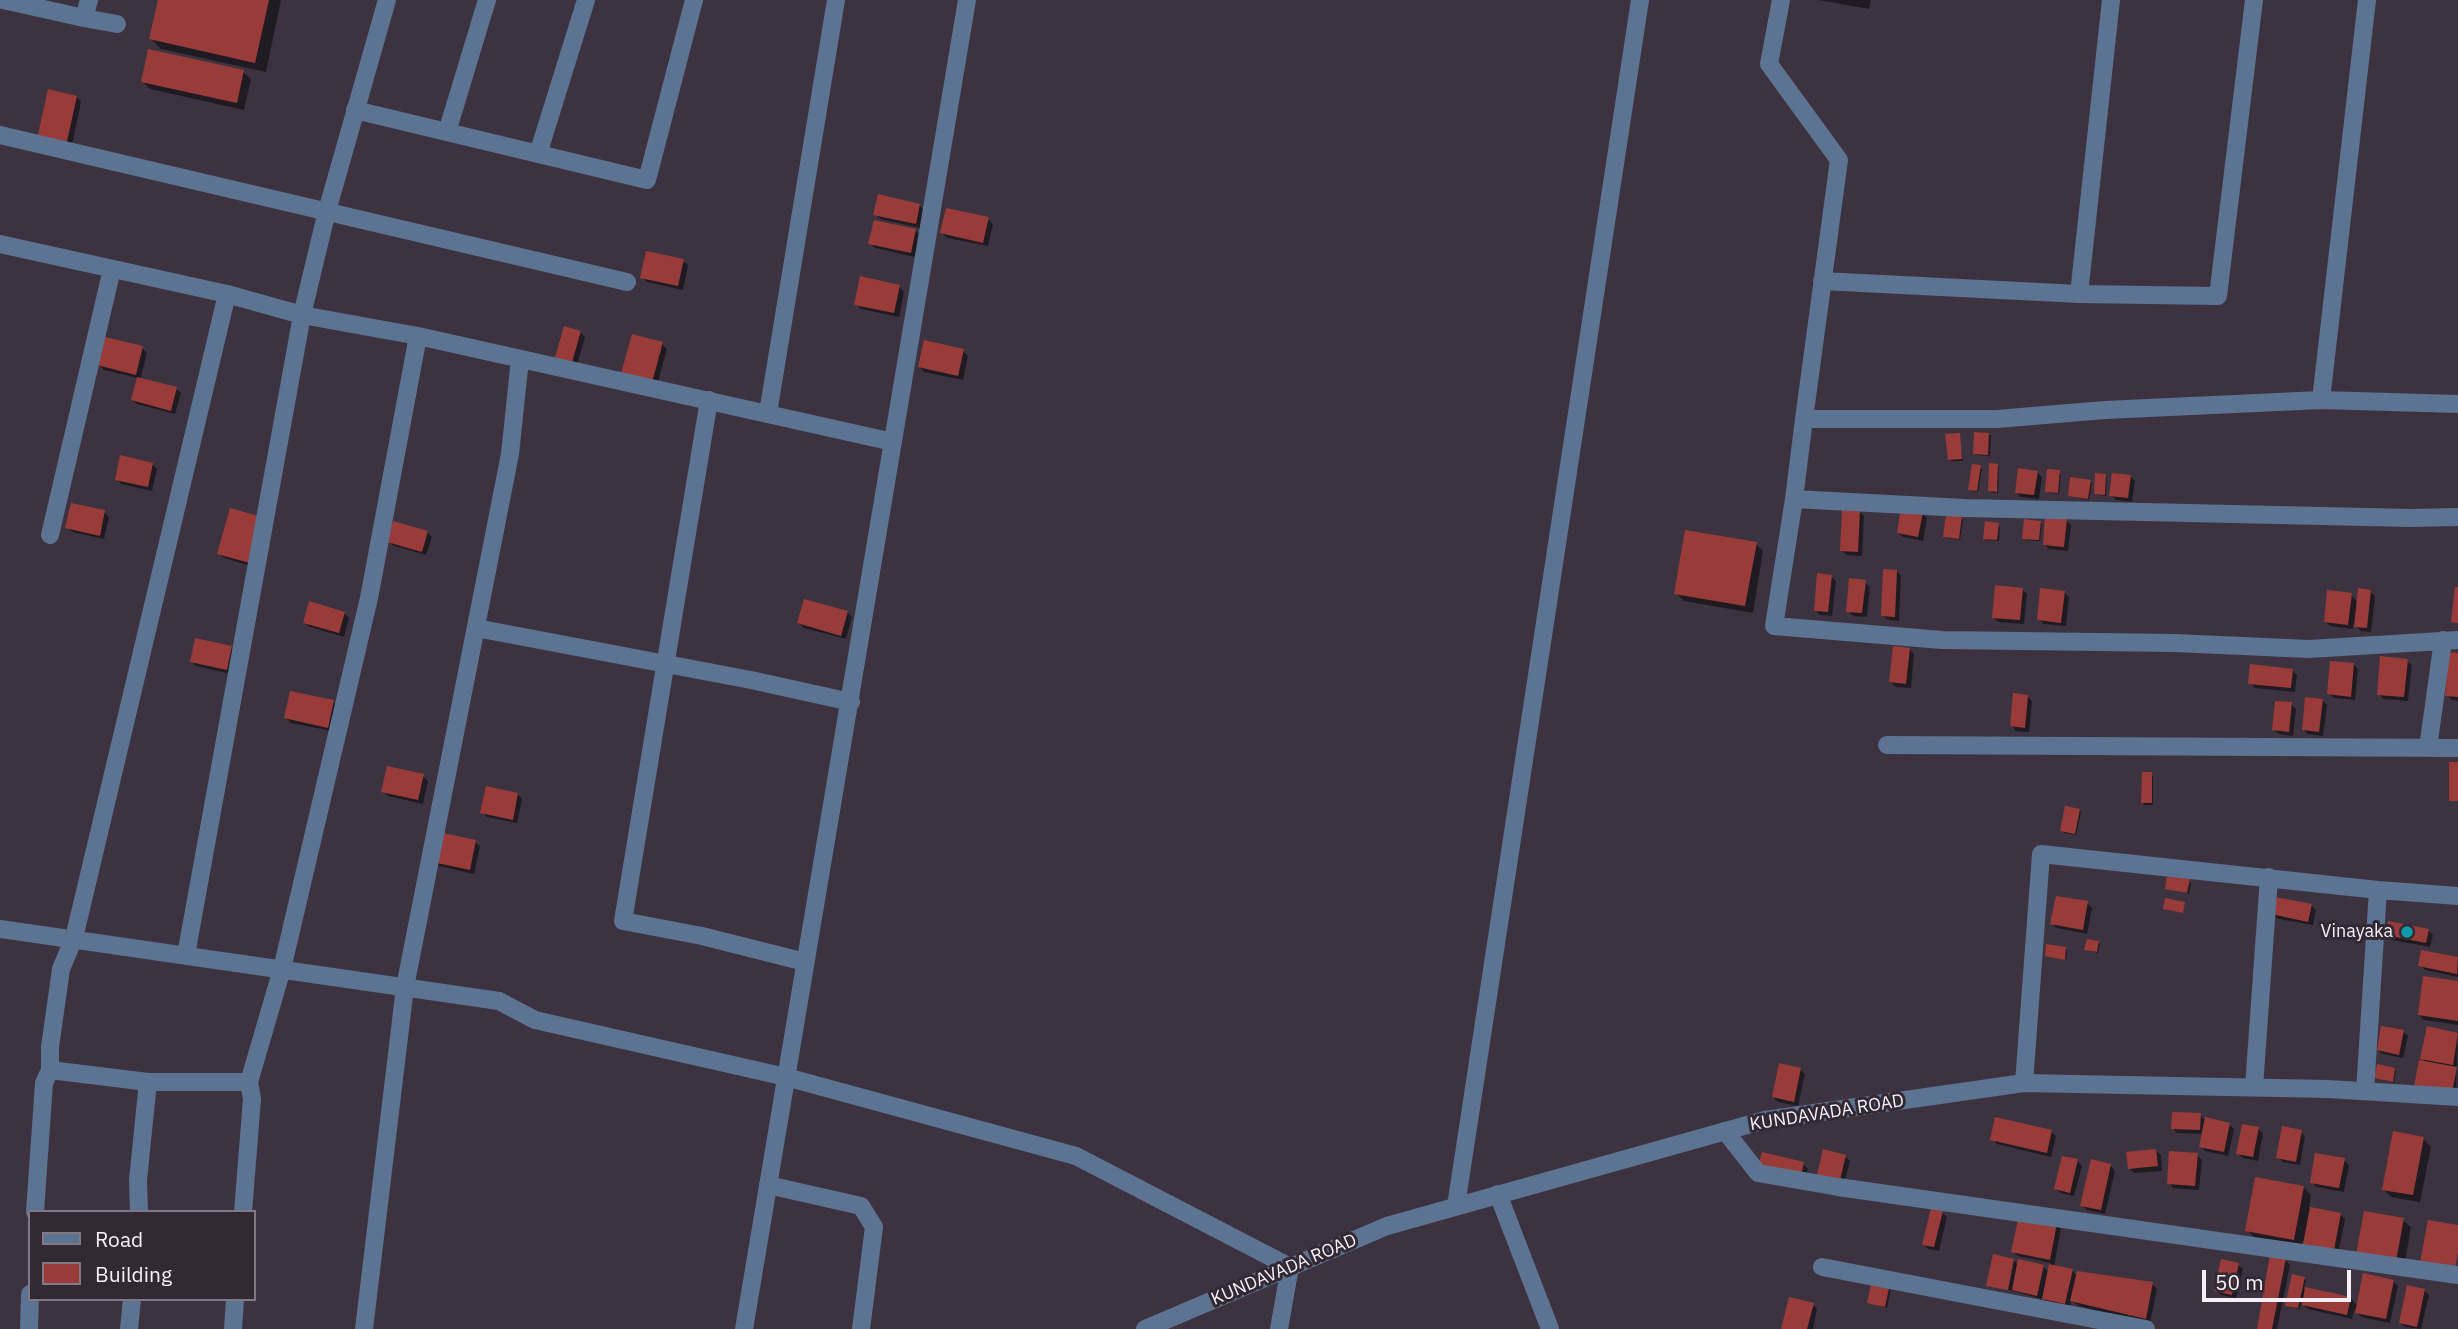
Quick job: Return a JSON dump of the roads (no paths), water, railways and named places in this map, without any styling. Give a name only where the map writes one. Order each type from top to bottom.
[{"type":"street","points":[[3,0],[117,24]]},
{"type":"street","points":[[84,19],[89,0]]},
{"type":"street","points":[[186,955],[302,315],[327,211],[387,0]]},
{"type":"street","points":[[447,132],[487,0]]},
{"type":"street","points":[[538,154],[586,0]]},
{"type":"street","points":[[355,110],[647,180],[694,0]]},
{"type":"street","points":[[768,413],[836,0]]},
{"type":"street","points":[[744,1329],[967,0]]},
{"type":"street","points":[[1456,1206],[1640,0]]},
{"type":"street","points":[[1781,0],[1769,64],[1839,160],[1794,499],[1774,626],[1942,640],[2175,643],[2309,649],[2451,640],[2428,748]]},
{"type":"street","points":[[2080,294],[2111,0]]},
{"type":"street","points":[[1822,281],[2080,294],[2218,296],[2254,0]]},
{"type":"street","points":[[2321,400],[2367,0]]},
{"type":"street","points":[[0,135],[628,282]]},
{"type":"street","points":[[0,244],[227,294],[302,315],[418,336],[893,442]]},
{"type":"street","points":[[50,535],[112,269]]},
{"type":"street","points":[[35,1210],[44,1083],[50,1070],[50,1047],[61,969],[74,939],[227,294]]},
{"type":"street","points":[[243,1210],[252,1099],[249,1083],[282,969],[369,598],[418,336]]},
{"type":"street","points":[[363,1329],[405,987],[510,454],[520,359]]},
{"type":"street","points":[[709,400],[623,921],[702,936],[806,962]]},
{"type":"street","points":[[1804,419],[1997,419],[2105,410],[2321,400],[2458,404]]},
{"type":"street","points":[[1794,499],[1965,508],[2410,519],[2458,517]]},
{"type":"street","points":[[476,628],[751,680],[851,702]]},
{"type":"street","points":[[1886,745],[2458,748]]},
{"type":"street","points":[[2024,1083],[2040,854],[2458,896]]},
{"type":"street","points":[[2254,1087],[2269,877]]},
{"type":"street","points":[[2365,1091],[2378,890]]},
{"type":"street","points":[[0,929],[499,1001],[535,1020],[786,1077],[1076,1156],[1290,1267],[1279,1329]]},
{"type":"street","points":[[50,1070],[148,1082],[249,1083]]},
{"type":"street","points":[[139,1210],[138,1180],[148,1082]]},
{"type":"street","name":"KUNDAVADA ROAD","points":[[1152,1328],[1387,1226],[1765,1120],[2024,1083],[2254,1087],[2458,1097]]},
{"type":"street","points":[[1725,1131],[1758,1173],[1865,1191],[2458,1275]]},
{"type":"street","points":[[768,1185],[861,1206],[874,1227],[861,1329]]},
{"type":"street","points":[[1498,1194],[1550,1329]]},
{"type":"street","points":[[1822,1268],[2146,1329]]},
{"type":"street","points":[[29,1329],[30,1301]]},
{"type":"street","points":[[130,1329],[132,1301]]},
{"type":"street","points":[[233,1329],[235,1301]]},
{"type":"place","name":"Vinayaka","points":[[2407,932]]}]
